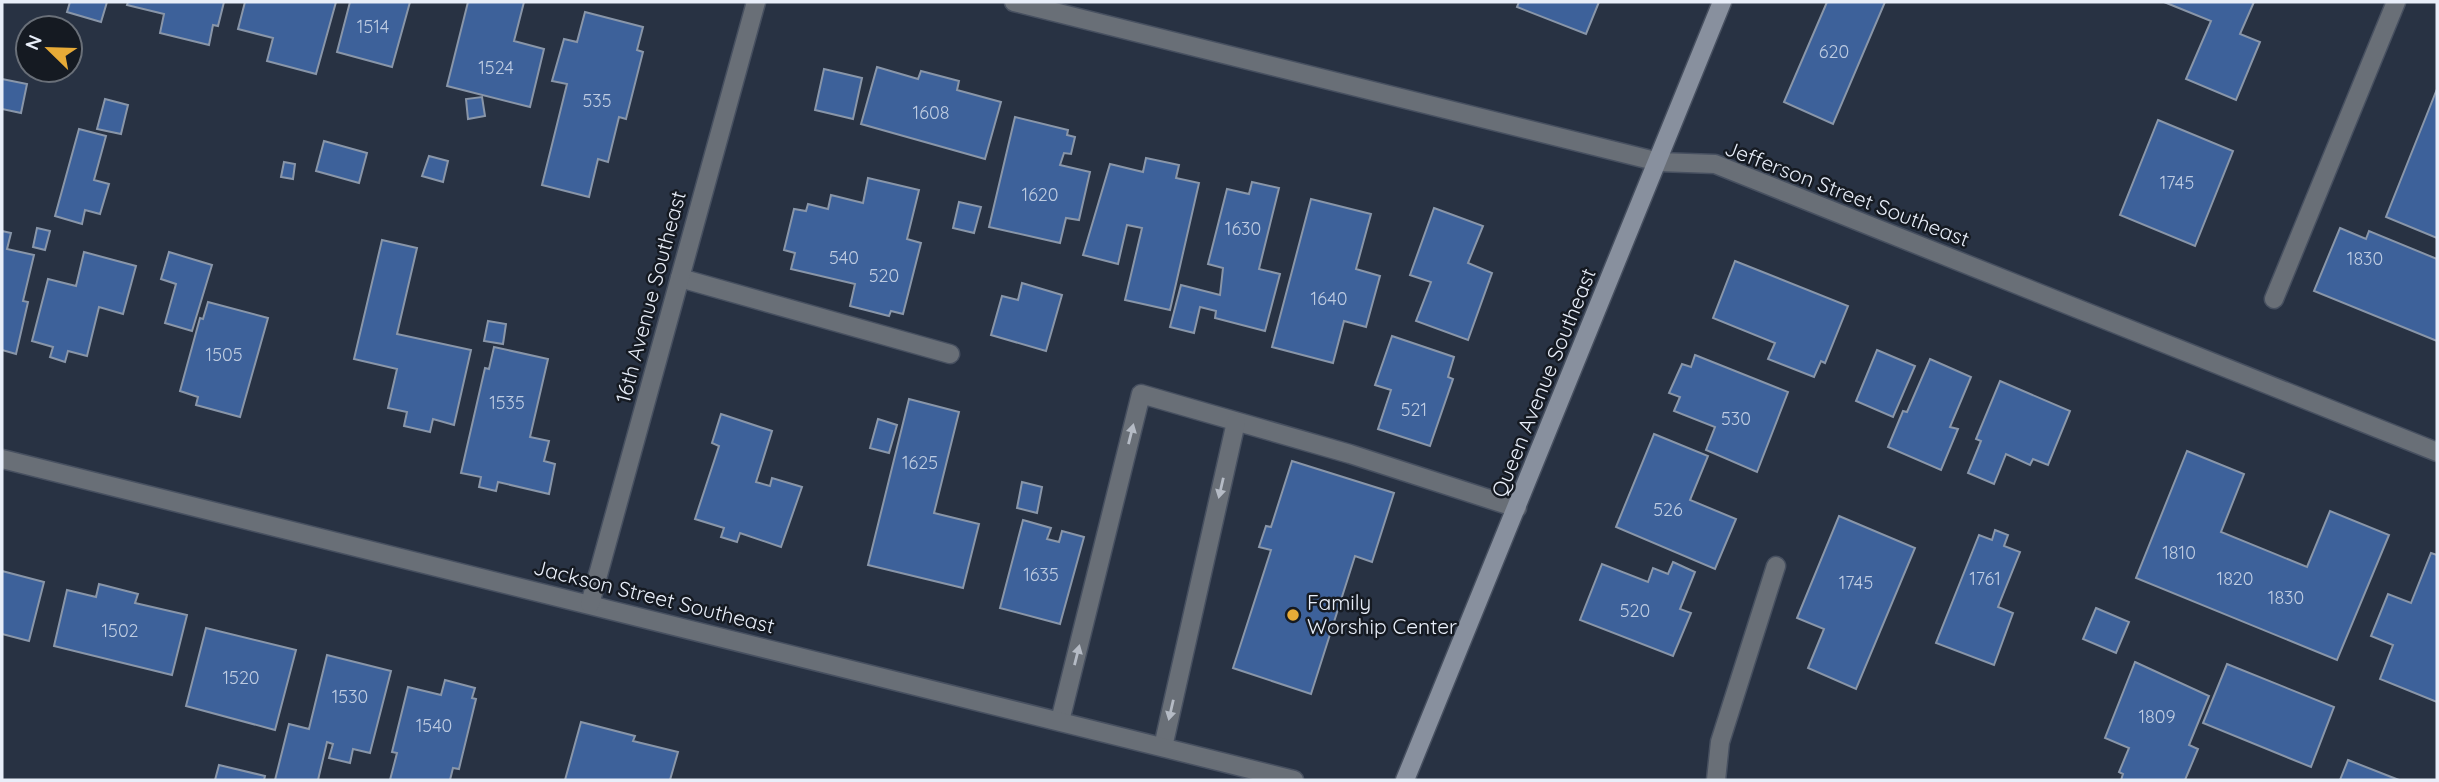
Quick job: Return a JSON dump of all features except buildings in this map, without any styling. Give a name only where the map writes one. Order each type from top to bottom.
[{"type":"main road","name":"Queen Avenue Southeast","points":[[1405,780],[1722,2]]},
{"type":"street","name":"16th Avenue Southeast","points":[[590,604],[756,2]]},
{"type":"street","name":"Jefferson Street Southeast","points":[[1014,2],[1659,162],[1715,164],[2437,452]]},
{"type":"street","points":[[2274,299],[2396,2]]},
{"type":"street","points":[[680,278],[950,354]]},
{"type":"street","points":[[1060,721],[1141,394],[1350,454],[1517,508]]},
{"type":"street","points":[[1163,747],[1236,422]]},
{"type":"street","name":"Jackson Street Southeast","points":[[2,459],[1294,780]]},
{"type":"street","points":[[1716,780],[1720,743],[1776,566]]},
{"type":"place","name":"Family Worship Center","points":[[1293,615]]}]
